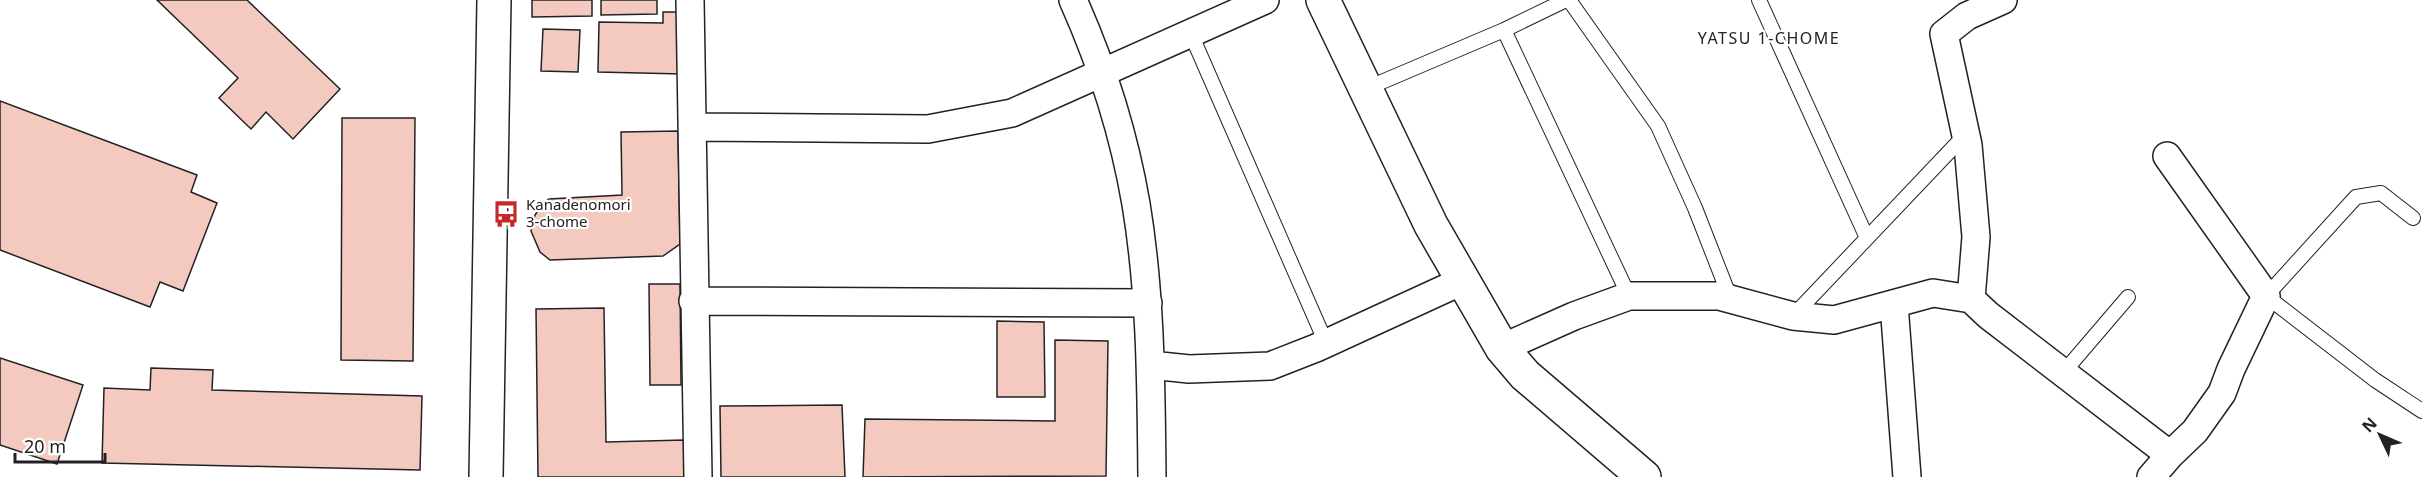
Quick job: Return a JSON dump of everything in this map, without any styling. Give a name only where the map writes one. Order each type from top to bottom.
[{"type":"street","points":[[486,477],[494,0]]},
{"type":"street","points":[[690,0],[693,301],[698,477]]},
{"type":"street","points":[[1074,0],[1102,73],[1122,141],[1136,204],[1148,303],[1152,477]]},
{"type":"street","points":[[692,127],[928,129],[1012,112],[1265,0]]},
{"type":"street","points":[[1323,0],[1431,225],[1502,348],[1525,375],[1644,477]]},
{"type":"street","points":[[1971,299],[1976,237],[1966,134],[1944,34],[1964,8],[2003,0]]},
{"type":"street","points":[[2151,477],[2195,431],[2222,393],[2266,296],[2167,156]]},
{"type":"street","points":[[1151,365],[1189,369],[1270,366],[1462,281]]},
{"type":"street","points":[[1502,348],[1574,316],[1629,296],[1719,296],[1793,316],[1834,320],[1933,293],[1971,299],[1988,315],[2170,455]]},
{"type":"street","points":[[693,301],[1148,303]]},
{"type":"street","points":[[1894,304],[1907,477]]},
{"type":"lane","points":[[1365,89],[1504,30],[1567,0],[1658,126],[1695,208],[1731,300]]},
{"type":"lane","points":[[1759,0],[1867,238]]},
{"type":"lane","points":[[1504,30],[1629,296]]},
{"type":"lane","points":[[1191,34],[1326,343]]},
{"type":"lane","points":[[1793,316],[1966,134]]},
{"type":"lane","points":[[2413,218],[2381,193],[2356,196],[2266,296],[2375,380],[2422,411]]},
{"type":"lane","points":[[2063,373],[2128,297]]},
{"type":"building","points":[[157,0],[247,0],[340,89],[293,139],[266,112],[251,129],[219,98],[238,78]]},
{"type":"building","points":[[532,0],[592,0],[592,16],[532,17]]},
{"type":"building","points":[[601,0],[657,0],[657,14],[601,15]]},
{"type":"building","points":[[663,12],[684,12],[682,74],[598,72],[599,22],[663,23]]},
{"type":"building","points":[[543,29],[580,30],[578,72],[541,71]]},
{"type":"building","points":[[0,101],[197,175],[191,192],[217,203],[183,291],[160,282],[150,307],[0,250]]},
{"type":"building","points":[[342,118],[415,118],[413,361],[341,360]]},
{"type":"building","points":[[678,131],[680,244],[663,256],[550,260],[540,252],[531,231],[535,215],[542,204],[549,199],[622,195],[621,132]]},
{"type":"building","points":[[649,284],[680,284],[681,385],[650,385]]},
{"type":"building","points":[[604,308],[606,442],[684,440],[685,477],[538,477],[536,309]]},
{"type":"building","points":[[997,321],[1044,322],[1045,397],[997,397]]},
{"type":"building","points":[[1055,340],[1108,341],[1106,476],[863,477],[865,419],[1055,421]]},
{"type":"building","points":[[0,358],[83,385],[57,464],[0,445]]},
{"type":"building","points":[[151,368],[213,370],[212,390],[422,396],[420,470],[102,463],[104,388],[150,390]]},
{"type":"building","points":[[842,405],[845,477],[721,477],[720,406]]},
{"type":"place","name":"Kanadenomori 3-chome","points":[[506,214]]},
{"type":"district","name":"YATSU 1-CHOME","points":[[1769,38]]}]
